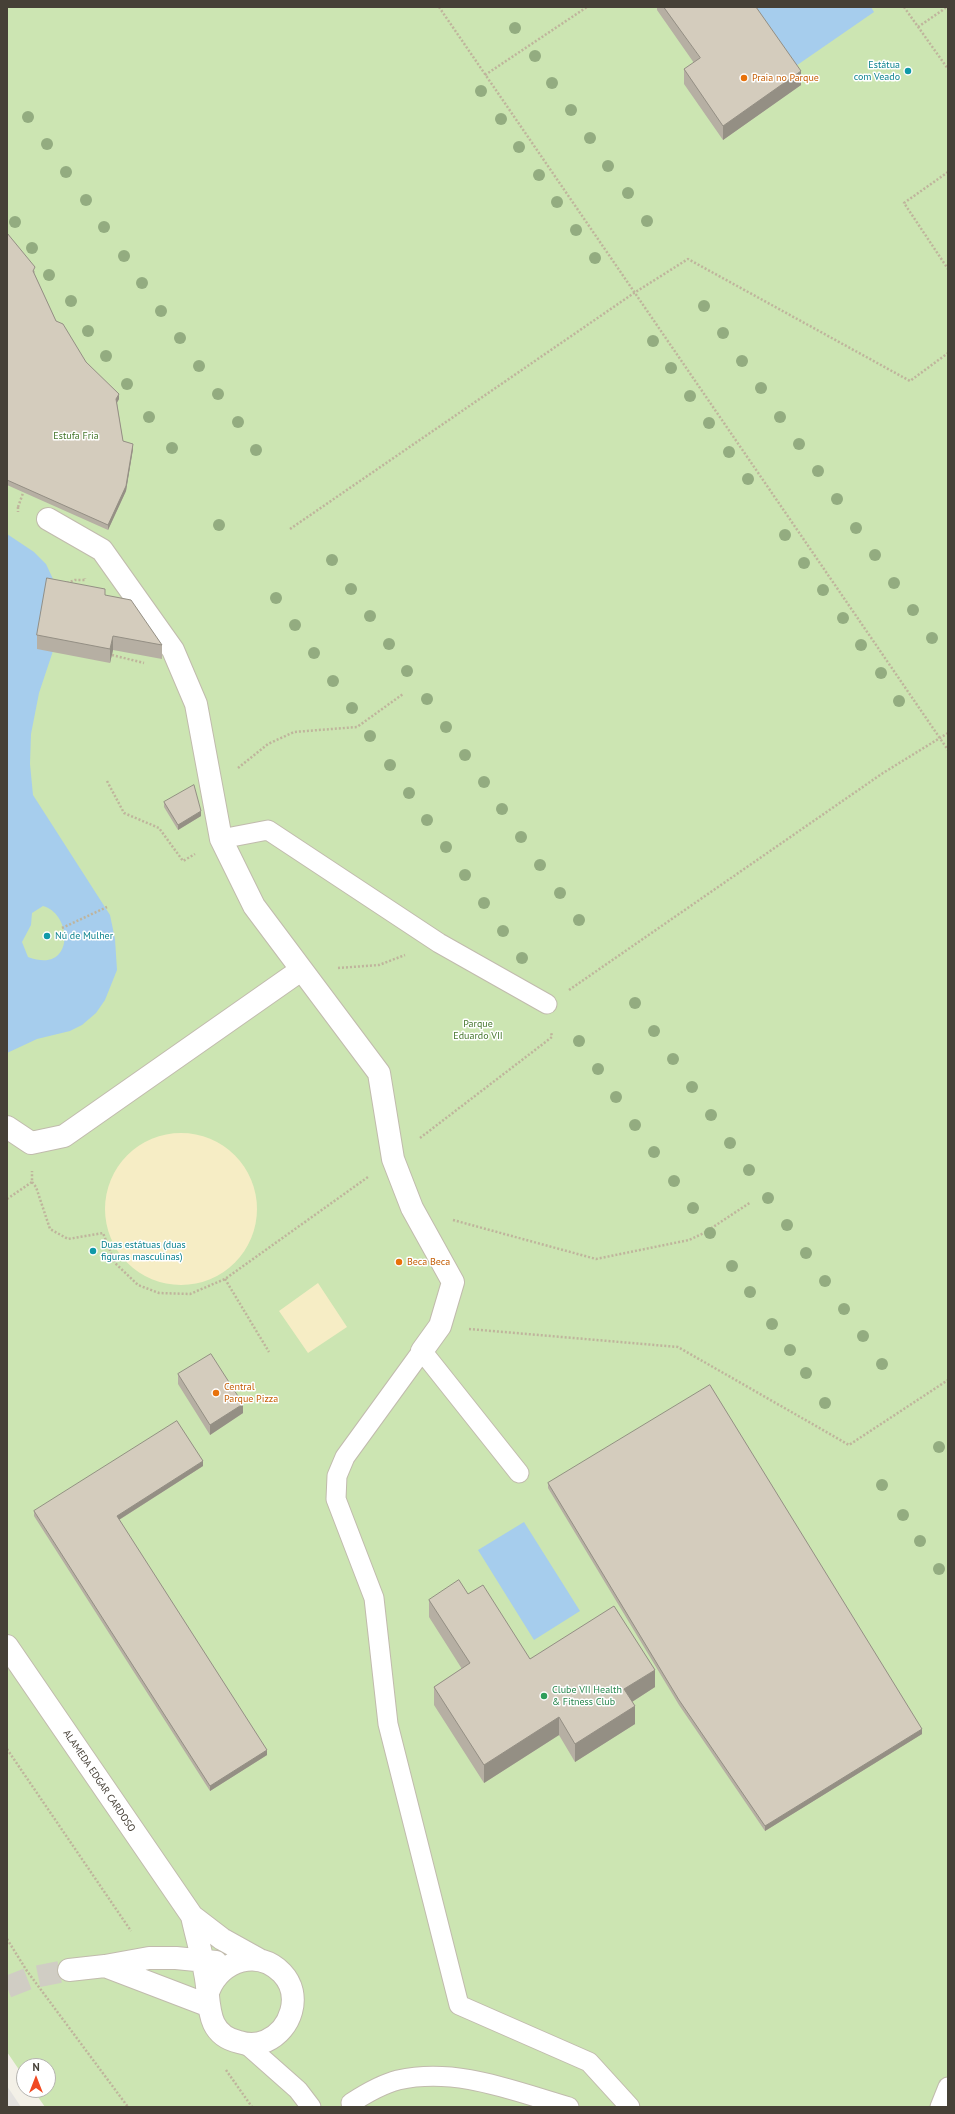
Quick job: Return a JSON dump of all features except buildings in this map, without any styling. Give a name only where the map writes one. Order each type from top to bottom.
[{"type":"street","points":[[48,519],[102,550],[173,650],[196,704],[210,789],[221,839],[254,906],[379,1073],[393,1159],[412,1208],[453,1282],[440,1326],[422,1351]]},
{"type":"street","points":[[7,1127],[31,1142],[64,1136],[302,970]]},
{"type":"street","name":"ALAMEDA EDGAR CARDOSO","points":[[7,1646],[192,1916],[222,1939],[283,1973],[290,1985],[293,1999],[292,2014],[285,2027],[274,2037],[260,2043],[246,2044],[231,2040],[220,2031],[211,2019],[203,1962],[192,1916]]},
{"type":"street","points":[[68,1970],[105,1966],[149,1958],[176,1958],[203,1962],[231,1963],[244,1959],[258,1959]]},
{"type":"street","points":[[105,1966],[208,1997],[213,1979],[231,1963]]},
{"type":"lane","points":[[221,839],[268,830],[439,943],[547,1004]]},
{"type":"lane","points":[[519,1473],[422,1351],[345,1457],[337,1476],[336,1499],[374,1598],[388,1724],[459,2005],[589,2062],[630,2107]]},
{"type":"lane","name":"ALAMEDA EDGAR CARDOSO","points":[[246,2044],[298,2090],[311,2107]]},
{"type":"lane","points":[[351,2103],[370,2092],[397,2080],[438,2076],[473,2079],[568,2107]]},
{"type":"lane","points":[[940,2107],[948,2087]]},
{"type":"path","points":[[439,7],[948,750]]},
{"type":"path","points":[[485,75],[587,7]]},
{"type":"path","points":[[904,7],[948,69]]},
{"type":"path","points":[[918,27],[947,7]]},
{"type":"path","points":[[948,172],[904,203],[948,269]]},
{"type":"path","points":[[290,529],[634,293],[688,259],[910,382],[948,353]]},
{"type":"path","points":[[210,789],[268,744],[294,732],[357,727],[403,694]]},
{"type":"path","points":[[31,1142],[32,1182],[36,1187],[50,1229],[68,1239],[103,1233],[115,1263],[138,1285],[159,1293],[190,1294],[225,1279],[393,1159],[552,1037],[547,1004],[883,773],[948,733]]},
{"type":"path","points":[[107,781],[124,813],[159,828],[183,861],[221,839]]},
{"type":"path","points":[[62,928],[107,907]]},
{"type":"path","points":[[302,970],[378,965],[439,943]]},
{"type":"path","points":[[7,1199],[32,1182]]},
{"type":"path","points":[[412,1208],[596,1259],[690,1240],[704,1233],[751,1202]]},
{"type":"path","points":[[225,1279],[269,1352]]},
{"type":"path","points":[[440,1326],[678,1347],[848,1445],[948,1380]]},
{"type":"path","points":[[7,1750],[149,1958]]},
{"type":"path","points":[[7,1939],[27,1972],[128,2107]]},
{"type":"path","points":[[225,2068],[252,2107]]},
{"type":"green space","name":"Parque Eduardo VII","points":[[7,7],[948,7],[948,2107],[45,2107],[39,2098],[56,2098],[56,2058],[16,2058],[16,2065],[7,2052]]},
{"type":"sand","points":[[181,1133],[210,1139],[217,1142],[235,1155],[248,1173],[251,1180],[257,1209],[251,1238],[248,1245],[235,1263],[217,1276],[210,1279],[181,1285],[152,1279],[145,1276],[127,1263],[114,1245],[111,1238],[105,1209],[111,1180],[114,1173],[127,1155],[145,1142],[152,1139]]},
{"type":"sand","points":[[318,1283],[347,1327],[308,1353],[279,1311]]},
{"type":"shaded area","points":[[7,2086],[21,2107],[7,2107]]},
{"type":"water","points":[[746,7],[871,7],[874,12],[790,70]]},
{"type":"water","points":[[7,534],[34,552],[46,564],[53,579],[55,645],[39,693],[31,734],[30,764],[33,795],[110,915],[115,939],[117,970],[105,1000],[96,1013],[82,1025],[70,1031],[37,1039],[7,1053]],"holes":[[[43,906],[53,911],[60,920],[64,930],[64,941],[61,951],[54,958],[43,960],[28,957],[22,942],[31,925],[32,913]]]},
{"type":"water","points":[[524,1522],[580,1611],[534,1640],[478,1550]]},
{"type":"tunnel","points":[[7,1987],[30,1978],[69,1970]]},
{"type":"place","name":"Estátua com Veado","points":[[908,71]]},
{"type":"place","name":"Praia no Parque","points":[[744,78]]},
{"type":"place","name":"Nú de Mulher","points":[[47,936]]},
{"type":"place","name":"Duas estátuas (duas figuras masculinas)","points":[[93,1251]]},
{"type":"place","name":"Beca Beca","points":[[399,1262]]},
{"type":"place","name":"Central Parque Pizza","points":[[216,1393]]},
{"type":"place","name":"Clube VII Health & Fitness Club","points":[[544,1696]]},
{"type":"park label","name":"Estufa Fria","points":[[76,436]]}]
